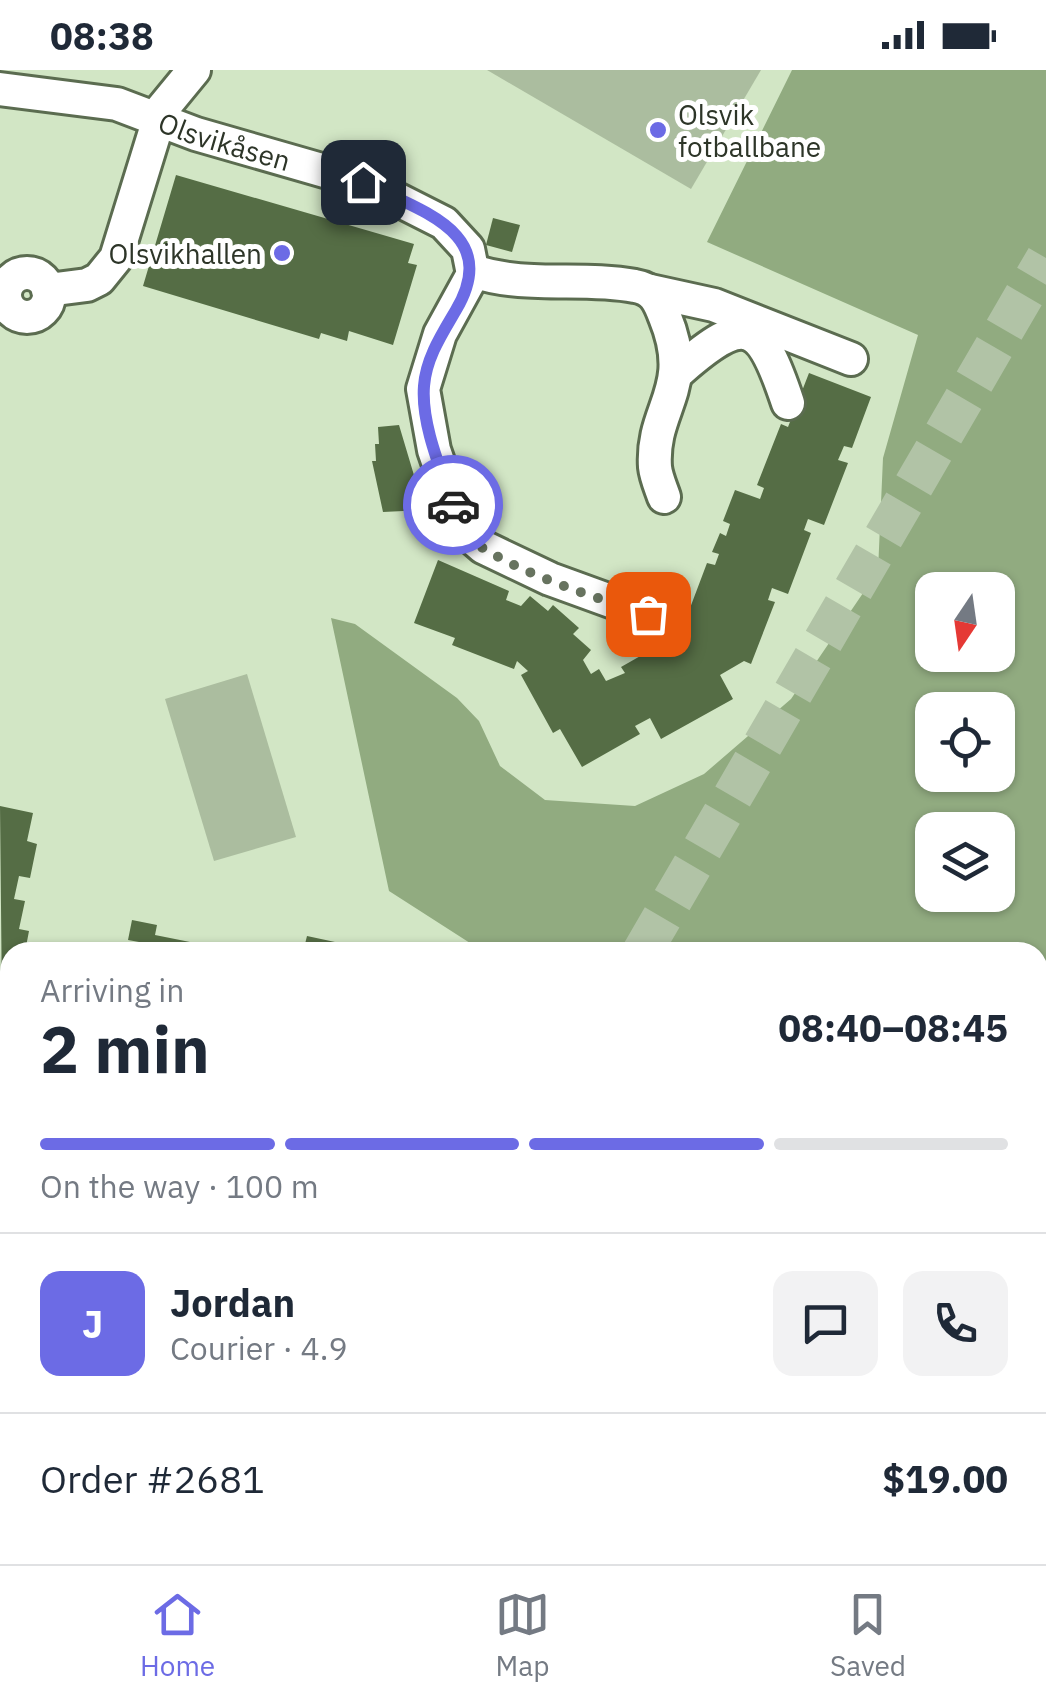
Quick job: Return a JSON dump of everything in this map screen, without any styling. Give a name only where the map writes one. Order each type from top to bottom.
[{"type":"street","points":[[48,290],[88,285],[99,279],[116,258],[162,110],[194,70]]},
{"type":"street","name":"Olsvikåsen","points":[[0,90],[117,104],[363,182],[444,223],[468,249],[473,271]]},
{"type":"street","points":[[648,614],[550,579],[484,547],[461,528],[434,450],[423,390],[440,334],[473,271],[548,284],[635,286],[714,305],[851,359]]},
{"type":"street","points":[[650,291],[658,298],[674,337],[679,370],[657,448],[655,469],[664,497]]},
{"type":"street","points":[[679,370],[713,340],[740,332],[769,347],[785,394],[820,347]]},
{"type":"green space","name":"Olsvik fotballbane","points":[[487,70],[761,70],[691,189]]},
{"type":"green space","points":[[792,70],[1046,70],[1046,942],[468,942],[389,891],[331,618],[355,624],[457,698],[479,721],[500,766],[545,800],[635,806],[704,774],[791,699],[878,571],[883,458],[918,335],[707,242]]},
{"type":"green space","points":[[247,674],[296,837],[214,861],[165,699]]},
{"type":"building","name":"Olsvikhallen","points":[[176,175],[414,244],[408,263],[417,265],[393,345],[349,331],[347,341],[321,333],[319,339],[143,286]]},
{"type":"building","points":[[493,218],[520,225],[512,252],[486,245]]},
{"type":"building","points":[[809,373],[871,397],[852,448],[844,446],[838,460],[848,463],[824,525],[808,519],[804,530],[811,533],[788,594],[772,588],[768,600],[775,602],[751,664],[744,661],[720,675],[733,699],[661,739],[650,718],[635,726],[640,734],[582,767],[560,729],[553,733],[521,675],[528,671],[517,661],[514,669],[452,645],[455,638],[414,623],[438,560],[509,591],[506,600],[521,606],[530,596],[548,611],[553,605],[579,628],[573,634],[591,650],[583,660],[591,674],[599,669],[606,681],[625,673],[621,667],[672,638],[675,645],[686,639],[691,627],[684,624],[707,563],[715,565],[719,554],[712,552],[720,533],[726,536],[730,524],[723,521],[735,490],[760,499],[764,488],[757,485],[781,424],[788,427]]},
{"type":"building","points":[[399,425],[419,492],[423,492],[424,510],[383,512],[372,461],[376,461],[375,444],[379,444],[378,427]]},
{"type":"building","points":[[0,806],[33,813],[27,841],[37,844],[30,878],[19,876],[14,899],[25,901],[19,929],[29,931],[27,942],[1,942]]},
{"type":"building","points":[[132,920],[157,925],[155,935],[190,942],[139,942],[128,940]]},
{"type":"building","points":[[307,936],[335,942],[306,942]]},
{"type":"tunnel","points":[[648,942],[1046,258]]},
{"type":"way so far","points":[[453,505],[464,533],[484,547],[550,579],[648,614]]},
{"type":"place","name":"Olsvik fotballbane","points":[[658,130]]},
{"type":"place","name":"Olsvikhallen","points":[[282,253]]},
{"type":"route","points":[[363,182],[444,223],[468,249],[473,274],[440,334],[423,390],[434,450],[453,505]]}]
